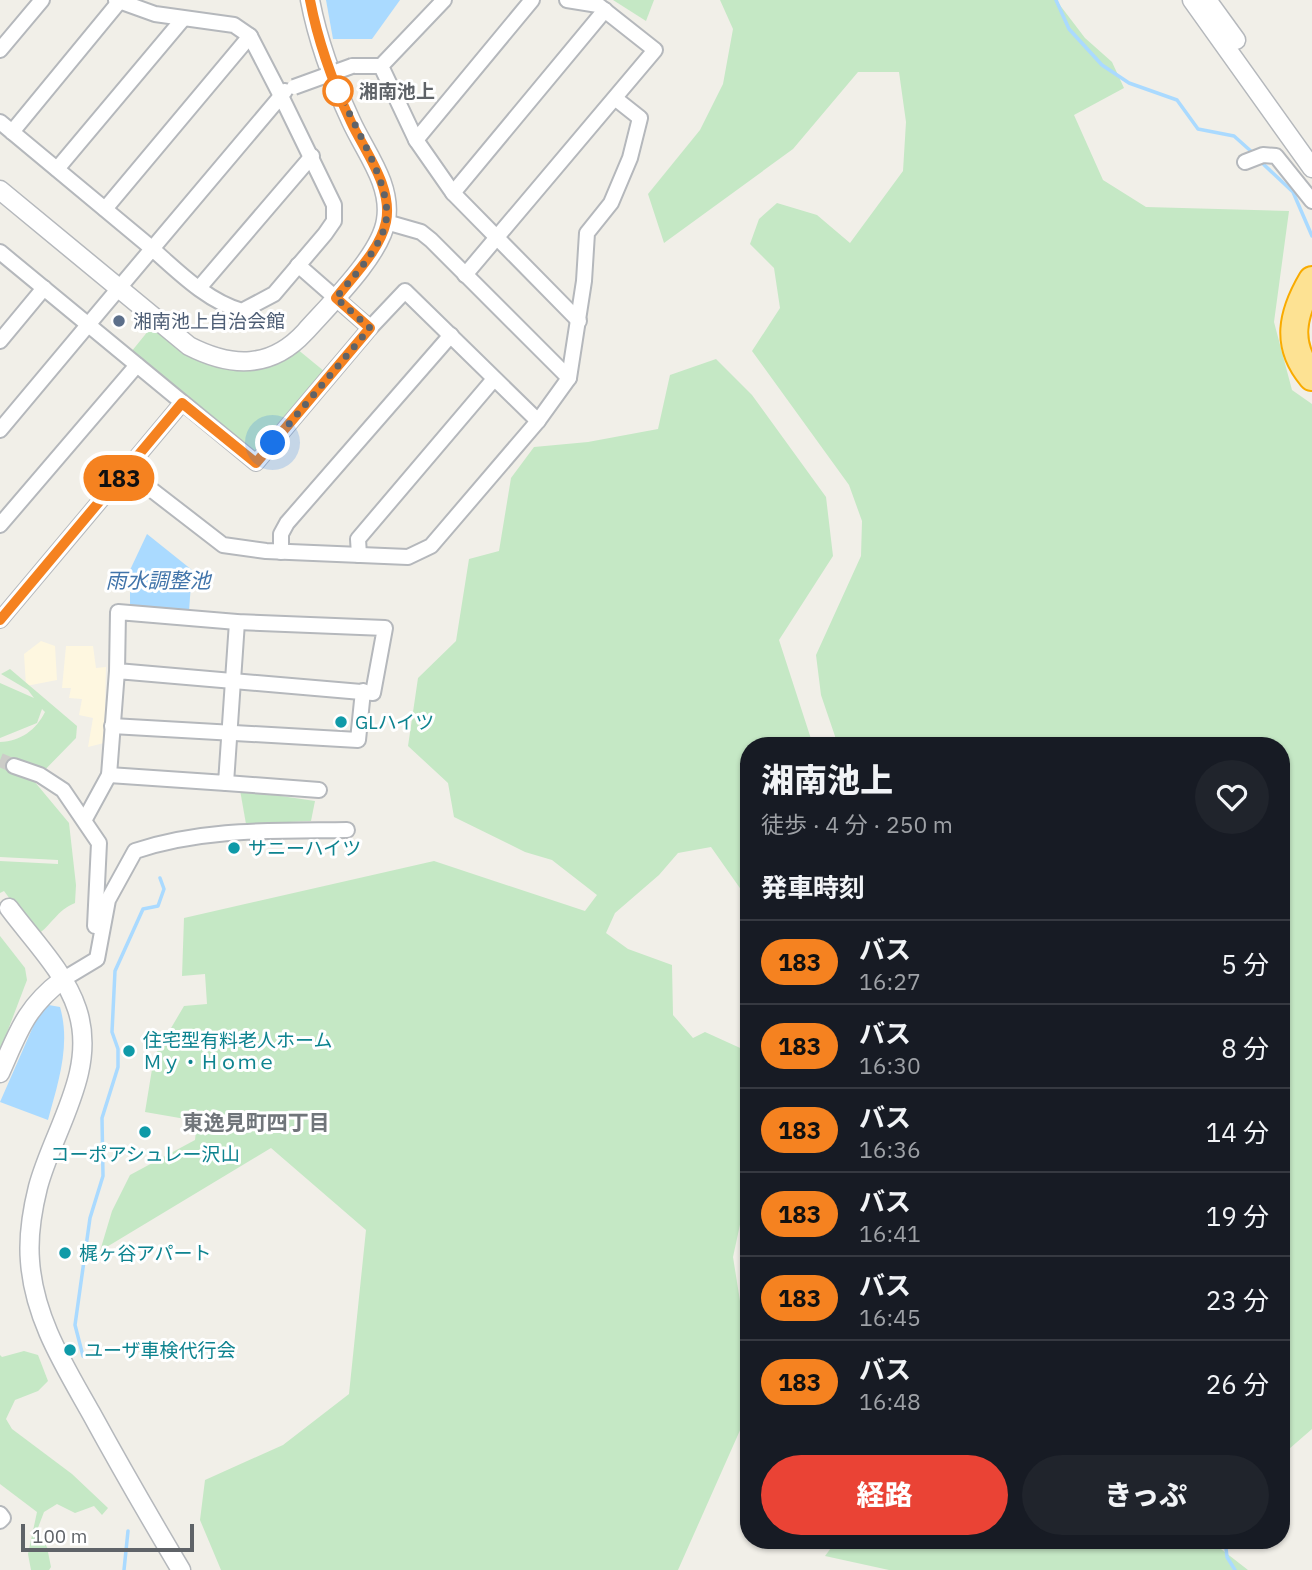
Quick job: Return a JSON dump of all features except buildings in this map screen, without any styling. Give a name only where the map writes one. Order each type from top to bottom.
[{"type":"highway","points":[[1312,282],[1304,311],[1304,330],[1312,358]]},
{"type":"highway","points":[[1312,282],[1298,303],[1293,341],[1296,355],[1312,377]]},
{"type":"street","points":[[0,50],[42,0]]},
{"type":"street","points":[[0,190],[189,346],[214,359],[240,363],[282,352],[336,298],[379,239],[386,222],[387,201],[377,171],[352,122],[324,56],[310,0]]},
{"type":"street","points":[[0,430],[281,96],[294,87],[352,66],[381,66],[444,0]]},
{"type":"street","points":[[416,140],[533,0]]},
{"type":"street","points":[[466,275],[655,50],[598,5],[566,0]]},
{"type":"street","points":[[1192,0],[1312,168]]},
{"type":"street","points":[[1207,0],[1312,148]]},
{"type":"street","points":[[118,1],[183,19],[234,25],[250,36],[312,156],[334,205],[334,221],[274,293],[242,311],[222,306],[6,127],[118,1]]},
{"type":"street","points":[[453,193],[605,10]]},
{"type":"street","points":[[57,169],[183,19]]},
{"type":"street","points":[[104,209],[250,36]]},
{"type":"street","points":[[381,66],[416,140],[453,193],[579,321]]},
{"type":"street","points":[[126,470],[223,545],[281,552],[408,557],[425,550],[538,421],[569,378],[579,321],[587,233],[611,203],[631,158],[640,118],[616,99]]},
{"type":"street","points":[[1246,161],[1263,155],[1276,156],[1312,201]]},
{"type":"street","points":[[199,288],[312,156]]},
{"type":"street","points":[[386,222],[421,232],[569,378]]},
{"type":"street","points":[[0,251],[256,463],[370,328],[405,291],[538,421]]},
{"type":"street","points":[[298,265],[370,328]]},
{"type":"street","points":[[0,341],[44,288]]},
{"type":"street","points":[[281,552],[281,534],[287,523],[451,335]]},
{"type":"street","points":[[0,525],[137,365]]},
{"type":"street","points":[[359,555],[358,539],[494,379]]},
{"type":"street","points":[[0,620],[182,403]]},
{"type":"street","points":[[85,819],[109,775],[117,671],[118,612],[237,622],[385,628],[373,693],[117,671]]},
{"type":"street","points":[[226,783],[237,622]]},
{"type":"street","points":[[112,726],[358,740],[363,691]]},
{"type":"street","points":[[14,765],[40,775],[63,790],[99,843],[95,928],[86,964]]},
{"type":"street","points":[[109,775],[319,790]]},
{"type":"street","points":[[0,1073],[25,1017],[40,997],[62,979],[97,958],[108,900],[135,851],[178,838],[227,832],[346,830]]},
{"type":"street","points":[[9,908],[62,979],[77,1009],[81,1025],[80,1052],[70,1107],[48,1157],[36,1199],[30,1244],[36,1298],[55,1349],[181,1570]]},
{"type":"street","points":[[0,1514],[3,1518],[0,1521]]},
{"type":"shaded area","points":[[41,641],[55,646],[57,680],[26,686],[24,654]]},
{"type":"shaded area","points":[[66,646],[93,646],[96,668],[106,667],[104,743],[88,747],[93,718],[79,715],[82,699],[69,698],[71,688],[62,688]]},
{"type":"green space","points":[[613,0],[654,0],[646,21]]},
{"type":"green space","points":[[720,0],[1056,0],[1085,38],[1112,62],[1124,88],[1074,115],[1103,180],[1146,207],[1289,211],[1274,322],[1292,390],[1312,404],[1312,1429],[1290,1448],[1290,737],[835,737],[821,695],[816,655],[861,556],[862,521],[849,485],[752,351],[780,308],[774,268],[750,244],[759,219],[777,203],[817,215],[850,243],[903,171],[906,122],[899,72],[858,72],[793,149],[664,243],[648,194],[700,130],[723,84],[733,29]]},
{"type":"green space","points":[[157,320],[240,363],[291,344],[330,376],[256,463],[127,357]]},
{"type":"green space","points":[[716,359],[752,395],[826,497],[833,556],[779,640],[810,737],[740,737],[740,888],[711,847],[678,853],[659,875],[615,913],[606,933],[628,949],[672,965],[673,1015],[693,1038],[705,1032],[740,1048],[740,1225],[733,1257],[740,1301],[740,1430],[678,1570],[221,1570],[200,1520],[205,1480],[283,1445],[349,1394],[366,1230],[271,1148],[100,1251],[112,1211],[130,1175],[195,1140],[197,1121],[145,1112],[154,1057],[184,1006],[207,1004],[205,974],[182,976],[184,918],[434,861],[585,911],[597,895],[552,860],[525,852],[454,817],[448,783],[408,746],[418,678],[456,641],[469,559],[499,551],[511,478],[534,447],[588,442],[658,429],[670,375]]},
{"type":"green space","points":[[10,669],[77,726],[76,738],[34,781],[69,823],[76,885],[75,903],[37,935],[4,891],[0,893],[0,861],[58,864],[58,860],[0,857],[0,742],[27,733],[37,724],[45,712],[42,709],[37,723],[0,738],[0,683],[34,698],[28,690],[1,674]]},
{"type":"green space","points":[[240,790],[315,801],[311,821],[246,824]]},
{"type":"green space","points":[[0,936],[25,968],[27,980],[0,1051]]},
{"type":"green space","points":[[24,1351],[38,1355],[48,1381],[38,1391],[15,1400],[6,1419],[12,1429],[72,1474],[108,1508],[102,1515],[94,1506],[75,1513],[57,1504],[44,1512],[36,1533],[47,1547],[51,1567],[49,1570],[31,1570],[28,1554],[37,1512],[0,1484],[0,1355],[2,1357]]},
{"type":"green space","points":[[830,1549],[1221,1549],[1248,1570],[889,1570],[825,1556]]},
{"type":"water","points":[[326,0],[400,0],[372,39],[333,39]]},
{"type":"water","name":"雨水調整池","points":[[147,534],[192,570],[189,611],[130,605],[130,570]]},
{"type":"water","points":[[43,1004],[60,1007],[64,1035],[62,1064],[48,1120],[0,1102]]},
{"type":"waterway","points":[[1056,0],[1069,29],[1102,65],[1129,83],[1177,100],[1198,129],[1234,136],[1253,153]]},
{"type":"waterway","points":[[1260,161],[1293,192],[1312,236]]},
{"type":"waterway","points":[[83,1356],[75,1325],[90,1218],[103,1176],[102,1118],[118,1067],[118,1049],[112,1032],[115,971],[143,909],[158,906],[164,889],[160,878]]},
{"type":"waterway","points":[[124,1570],[128,1531]]},
{"type":"waterway","points":[[1226,1549],[1227,1557],[1235,1570]]},
{"type":"tunnel","points":[[0,760],[14,766]]},
{"type":"bus line","name":"183","points":[[0,620],[182,403],[256,463],[370,328],[336,298],[379,239],[386,222],[387,201],[377,171],[352,122],[324,56],[310,0]]},
{"type":"place","name":"湘南池上","points":[[338,91]]},
{"type":"place","name":"湘南池上自治会館","points":[[119,321]]},
{"type":"place","name":"GLハイツ","points":[[341,722]]},
{"type":"place","name":"サニーハイツ","points":[[234,848]]},
{"type":"place","name":"住宅型有料老人ホーム Ｍｙ・Ｈｏｍｅ","points":[[129,1051]]},
{"type":"place","name":"コーポアシュレー沢山","points":[[145,1132]]},
{"type":"place","name":"梶ヶ谷アパート","points":[[65,1253]]},
{"type":"place","name":"ユーザ車検代行会","points":[[70,1350]]},
{"type":"district","name":"東逸見町四丁目","points":[[256,1122]]},
{"type":"route","points":[[273,443],[370,328],[336,298],[379,239],[386,222],[387,201],[377,171],[336,85],[338,91]]}]
